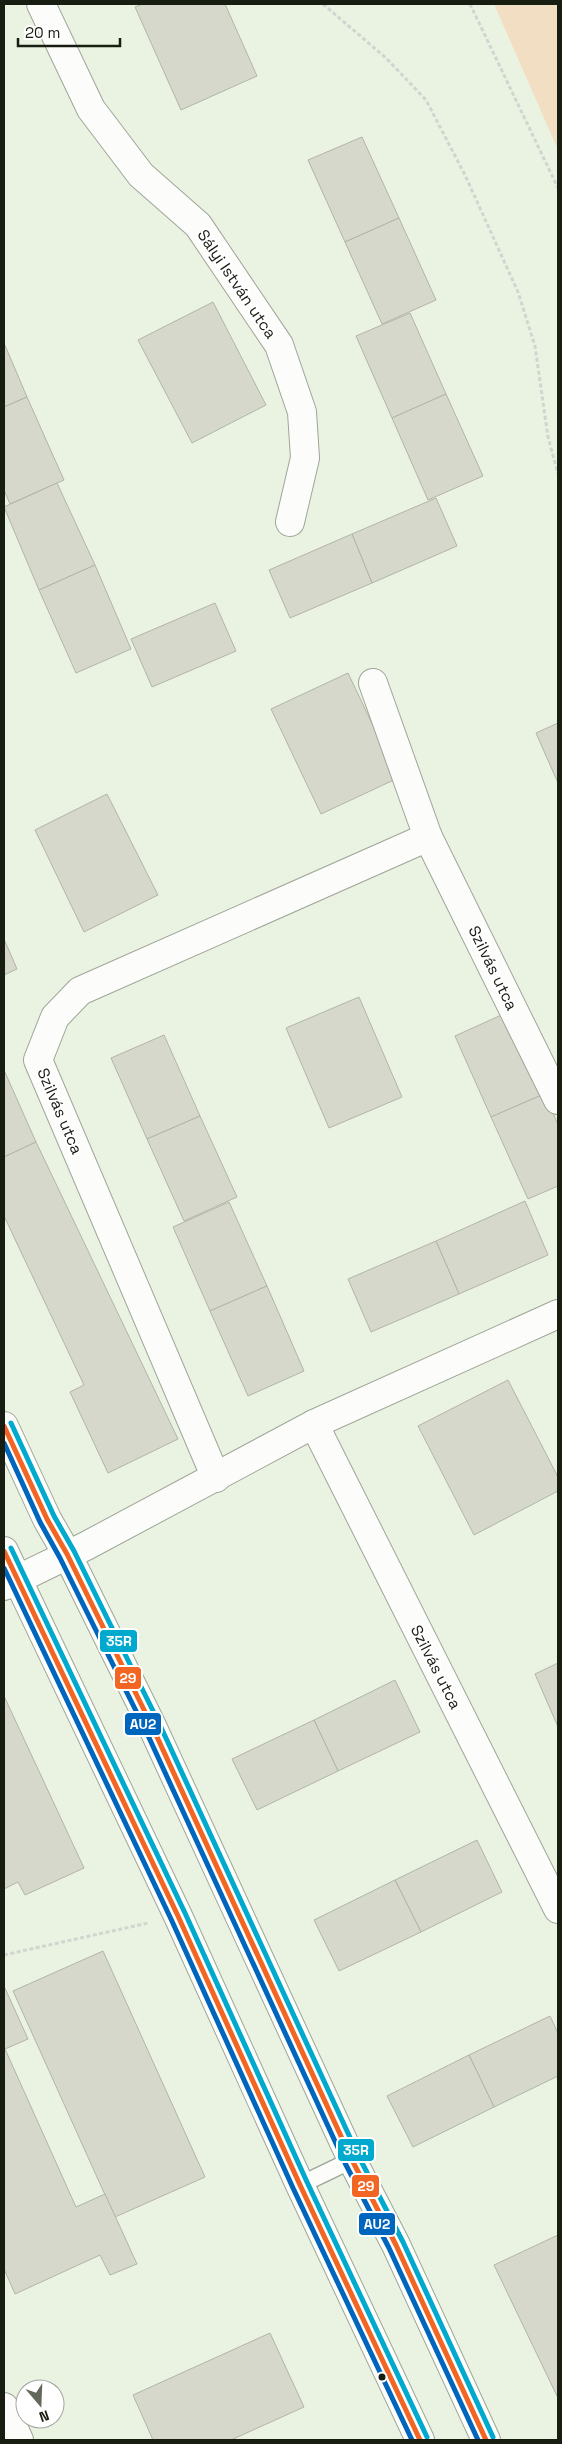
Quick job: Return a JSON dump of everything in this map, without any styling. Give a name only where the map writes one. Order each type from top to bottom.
[{"type":"street","name":"Sályi István utca","points":[[42,4],[91,109],[141,176],[198,225],[279,345],[302,412],[305,458],[290,522]]},
{"type":"street","name":"Szilvás utca","points":[[373,683],[428,837],[558,1100]]},
{"type":"street","name":"Szilvás utca","points":[[216,1478],[38,1060],[55,1017],[80,991],[428,837]]},
{"type":"street","points":[[10,1583],[86,1546],[314,1424],[558,1314]]},
{"type":"street","name":"Szilvás utca","points":[[314,1424],[558,1909]]},
{"type":"street","points":[[4,1426],[47,1519],[67,1554],[152,1726],[352,2160],[396,2245],[486,2440]]},
{"type":"street","points":[[4,1551],[10,1583],[178,1916],[300,2185],[420,2440]]},
{"type":"street","points":[[4,2407],[19,2440]]},
{"type":"lane","points":[[300,2185],[352,2160]]},
{"type":"path","points":[[323,4],[386,58],[426,100],[465,175],[518,292],[535,346],[548,437],[558,474]]},
{"type":"path","points":[[470,4],[558,188]]},
{"type":"path","points":[[4,1955],[178,1916]]},
{"type":"shaded area","points":[[494,4],[558,4],[558,150]]},
{"type":"building","points":[[143,4],[225,4],[257,76],[181,110],[135,7]]},
{"type":"building","points":[[362,137],[399,218],[345,242],[308,160]]},
{"type":"building","points":[[399,218],[436,300],[382,324],[345,242]]},
{"type":"building","points":[[213,302],[266,405],[192,443],[138,340]]},
{"type":"building","points":[[410,313],[446,394],[392,418],[356,336]]},
{"type":"building","points":[[4,343],[27,397],[4,407]]},
{"type":"building","points":[[446,394],[483,476],[428,500],[392,418]]},
{"type":"building","points":[[27,397],[64,480],[10,504],[4,490],[4,407]]},
{"type":"building","points":[[57,483],[95,565],[39,590],[4,507]]},
{"type":"building","points":[[436,498],[457,546],[372,583],[352,534]]},
{"type":"building","points":[[352,534],[372,583],[290,618],[269,570]]},
{"type":"building","points":[[95,565],[131,649],[76,673],[39,590]]},
{"type":"building","points":[[215,603],[236,651],[152,687],[131,639]]},
{"type":"building","points":[[348,673],[398,778],[321,814],[271,709]]},
{"type":"building","points":[[558,723],[558,783],[536,733]]},
{"type":"building","points":[[107,794],[158,895],[84,932],[35,830]]},
{"type":"building","points":[[4,939],[17,969],[4,975]]},
{"type":"building","points":[[359,997],[402,1097],[329,1128],[286,1028]]},
{"type":"building","points":[[508,1012],[544,1094],[491,1117],[455,1036]]},
{"type":"building","points":[[164,1035],[200,1116],[147,1139],[111,1058]]},
{"type":"building","points":[[4,1070],[36,1142],[4,1157]]},
{"type":"building","points":[[544,1094],[558,1124],[558,1186],[528,1199],[491,1117]]},
{"type":"building","points":[[200,1116],[237,1197],[184,1221],[147,1139]]},
{"type":"building","points":[[36,1142],[178,1439],[108,1473],[70,1392],[84,1385],[4,1216],[4,1157]]},
{"type":"building","points":[[525,1201],[548,1255],[459,1294],[436,1241]]},
{"type":"building","points":[[229,1202],[267,1286],[210,1311],[173,1227]]},
{"type":"building","points":[[436,1241],[459,1294],[371,1332],[348,1279]]},
{"type":"building","points":[[267,1286],[304,1371],[248,1396],[210,1311]]},
{"type":"building","points":[[508,1380],[558,1477],[558,1491],[474,1535],[418,1426]]},
{"type":"building","points":[[558,1663],[558,1727],[535,1674]]},
{"type":"building","points":[[395,1680],[420,1732],[338,1771],[314,1720]]},
{"type":"building","points":[[4,1696],[84,1868],[25,1895],[18,1882],[4,1889]]},
{"type":"building","points":[[314,1720],[338,1771],[257,1810],[232,1759]]},
{"type":"building","points":[[477,1840],[502,1892],[421,1932],[395,1880]]},
{"type":"building","points":[[395,1880],[421,1932],[339,1971],[314,1920]]},
{"type":"building","points":[[103,1951],[205,2177],[115,2217],[13,1991]]},
{"type":"building","points":[[4,1986],[28,2039],[5,2049],[76,2207],[105,2194],[137,2264],[110,2275],[100,2255],[15,2294],[4,2269]]},
{"type":"building","points":[[550,2016],[558,2033],[558,2076],[494,2107],[469,2055]]},
{"type":"building","points":[[469,2055],[494,2107],[413,2147],[387,2096]]},
{"type":"building","points":[[558,2235],[558,2398],[494,2265]]},
{"type":"building","points":[[270,2333],[304,2407],[231,2440],[153,2440],[133,2395]]},
{"type":"transit line","name":"35R","points":[[11,1423],[54,1516],[74,1551],[159,1723],[359,2157],[403,2242],[493,2437]]},
{"type":"transit line","name":"29","points":[[4,1426],[47,1519],[67,1554],[152,1726],[352,2160],[396,2245],[486,2440]]},
{"type":"transit line","name":"AU2","points":[[4,1443],[40,1522],[60,1558],[145,1729],[345,2163],[389,2248],[478,2440]]},
{"type":"transit line","name":"35R","points":[[11,1548],[185,1913],[307,2182],[427,2437]]},
{"type":"transit line","name":"29","points":[[4,1551],[178,1916],[300,2185],[420,2440]]},
{"type":"transit line","name":"AU2","points":[[4,1568],[171,1919],[293,2188],[412,2440]]}]
